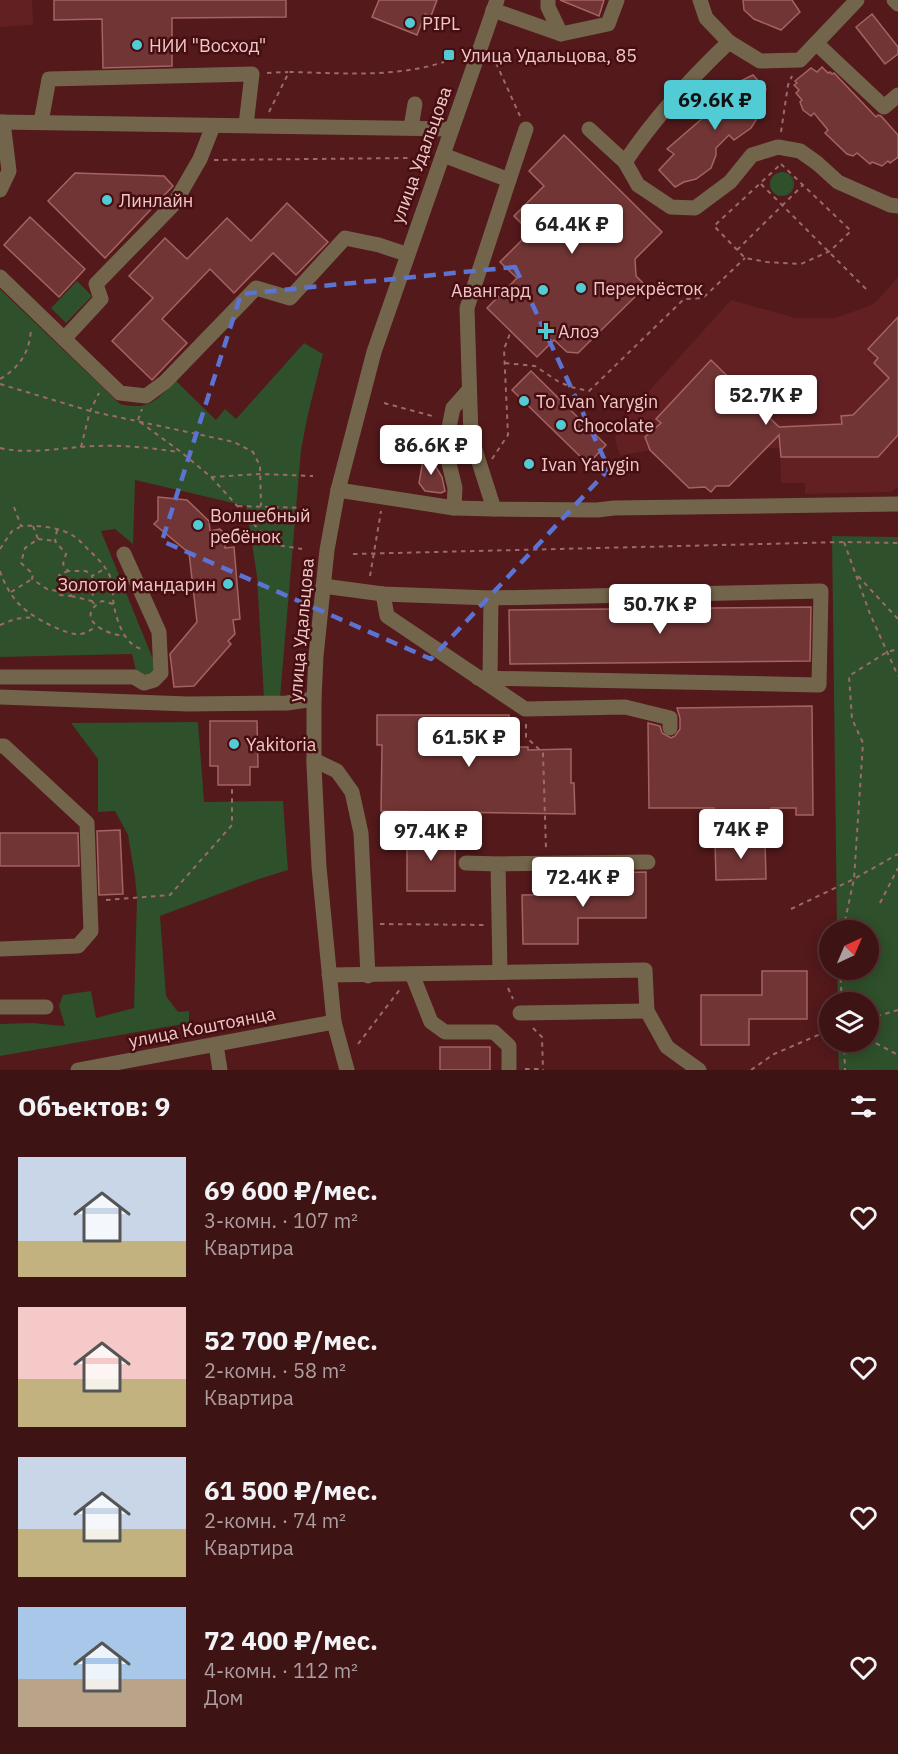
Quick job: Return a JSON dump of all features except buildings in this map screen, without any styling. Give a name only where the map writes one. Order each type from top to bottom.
[{"type":"street","points":[[548,0],[548,7],[561,34]]},
{"type":"street","points":[[495,5],[561,34],[608,24],[617,0]]},
{"type":"street","points":[[700,0],[706,18],[729,42],[760,61],[800,60],[848,3]]},
{"type":"street","points":[[894,0],[898,4]]},
{"type":"street","name":"улица Удальцова","points":[[347,1070],[334,1022],[319,867],[314,760],[314,699],[323,586],[338,490],[374,352],[406,254],[495,5]]},
{"type":"street","points":[[625,162],[641,137],[683,86],[729,42]]},
{"type":"street","points":[[816,43],[884,107],[898,95]]},
{"type":"street","points":[[41,122],[48,79],[252,74],[246,125]]},
{"type":"street","points":[[411,128],[416,104]]},
{"type":"street","points":[[0,190],[9,171],[2,122],[452,129]]},
{"type":"street","points":[[64,339],[101,299],[96,284],[174,204],[200,159],[213,126]]},
{"type":"street","points":[[494,508],[471,437],[467,308],[526,129]]},
{"type":"street","points":[[589,129],[625,162],[638,185],[671,207],[695,208],[730,182],[752,155],[778,147],[800,151],[838,183],[890,205],[898,206]]},
{"type":"street","points":[[442,155],[509,180]]},
{"type":"street","points":[[0,277],[120,393],[146,396],[165,382],[256,288],[290,298],[345,238],[379,245],[406,254]]},
{"type":"street","points":[[454,508],[455,488],[445,447],[453,408],[469,390]]},
{"type":"street","points":[[338,490],[454,508],[597,510],[898,504]]},
{"type":"street","points":[[0,677],[134,677],[144,682],[154,680],[161,673],[159,632],[124,554]]},
{"type":"street","points":[[323,586],[383,594],[491,598],[821,591],[819,685],[484,678]]},
{"type":"street","points":[[383,594],[387,616],[484,678],[525,709],[625,707],[670,717],[670,728]]},
{"type":"street","points":[[484,678],[491,598]]},
{"type":"street","points":[[0,697],[188,704],[287,703],[314,699]]},
{"type":"street","points":[[0,746],[4,746],[87,823],[91,932],[78,946],[0,949]]},
{"type":"street","points":[[314,760],[337,771],[352,792],[361,833],[368,976]]},
{"type":"street","points":[[466,863],[648,862]]},
{"type":"street","points":[[498,864],[501,972]]},
{"type":"street","points":[[329,975],[645,970],[648,1011],[667,1047],[699,1070]]},
{"type":"street","points":[[412,974],[431,1022],[445,1032],[494,1032],[509,1046],[516,1069]]},
{"type":"street","points":[[0,1008],[46,1007]]},
{"type":"street","points":[[520,1013],[648,1011]]},
{"type":"street","name":"улица Коштоянца","points":[[78,1070],[334,1022]]},
{"type":"street","points":[[216,1045],[220,1070]]},
{"type":"path","points":[[778,147],[788,85],[800,60]]},
{"type":"path","points":[[252,74],[387,73],[423,69],[444,62]]},
{"type":"path","points":[[496,63],[526,129]]},
{"type":"path","points":[[262,125],[289,72]]},
{"type":"path","points":[[200,159],[410,158]]},
{"type":"path","points":[[781,164],[803,185],[851,231],[830,251],[801,264],[745,258],[714,226],[781,164]]},
{"type":"path","points":[[760,183],[867,290]]},
{"type":"path","points":[[737,250],[803,185]]},
{"type":"path","points":[[505,363],[536,366],[559,382],[589,392],[684,299],[703,298],[745,258]]},
{"type":"path","points":[[0,379],[18,366],[31,342],[31,324],[25,302]]},
{"type":"path","points":[[483,474],[508,435],[504,349],[511,331]]},
{"type":"path","points":[[81,447],[90,411],[105,379]]},
{"type":"path","points":[[0,384],[90,411],[234,442],[253,452],[260,466],[261,506]]},
{"type":"path","points":[[384,403],[450,421]]},
{"type":"path","points":[[138,420],[211,477],[272,544],[302,549]]},
{"type":"path","points":[[0,448],[10,451],[81,447],[145,447],[181,452]]},
{"type":"path","points":[[211,477],[260,474],[313,476]]},
{"type":"path","points":[[368,592],[383,496]]},
{"type":"path","points":[[238,506],[308,508]]},
{"type":"path","points":[[14,507],[21,526]]},
{"type":"path","points":[[32,525],[38,539]]},
{"type":"path","points":[[0,549],[12,531],[21,526],[32,525],[66,532],[76,537],[106,568],[114,588],[113,604],[124,636],[134,646],[159,650]]},
{"type":"path","points":[[55,541],[57,530]]},
{"type":"path","points":[[32,579],[33,574],[21,563],[25,548],[38,539],[55,541],[66,554],[63,564],[68,571]]},
{"type":"path","points":[[844,542],[870,614],[898,676]]},
{"type":"path","points":[[353,554],[844,542],[898,543]]},
{"type":"path","points":[[92,576],[106,568]]},
{"type":"path","points":[[0,571],[1,578],[18,603],[34,617],[75,634],[88,633],[96,626]]},
{"type":"path","points":[[71,596],[69,580],[59,575],[68,571],[86,571],[92,576],[94,585],[92,601]]},
{"type":"path","points":[[856,574],[898,619]]},
{"type":"path","points":[[10,592],[32,579]]},
{"type":"path","points":[[32,579],[47,589],[57,591],[60,595],[92,601],[95,605]]},
{"type":"path","points":[[113,604],[102,601],[95,605],[90,612],[91,619],[96,626],[117,636],[124,636]]},
{"type":"path","points":[[0,625],[15,619],[34,617]]},
{"type":"path","points":[[845,920],[849,892],[854,879],[862,743],[852,718],[849,676],[887,652],[898,649]]},
{"type":"path","points":[[525,709],[526,737],[543,753],[546,864]]},
{"type":"path","points":[[89,901],[170,895],[232,825],[232,785]]},
{"type":"path","points":[[791,909],[854,879],[898,854]]},
{"type":"path","points":[[880,903],[898,868]]},
{"type":"path","points":[[380,924],[499,925]]},
{"type":"path","points":[[501,972],[520,1013],[542,1037],[543,1070],[516,1069]]},
{"type":"path","points":[[358,1044],[412,974]]},
{"type":"path","points":[[879,1016],[898,1010]]},
{"type":"path","points":[[750,1070],[774,1054],[819,1035]]},
{"type":"path","points":[[879,1045],[898,1055]]},
{"type":"path","points":[[844,1052],[845,1070]]},
{"type":"highlighted area","points":[[515,267],[609,469],[431,659],[162,541],[241,294]]},
{"type":"shaded area","points":[[0,0],[32,0],[33,25],[0,27]]},
{"type":"shaded area","points":[[898,277],[898,487],[891,492],[805,494],[805,483],[781,483],[780,448],[767,448],[729,486],[716,486],[711,492],[705,487],[689,488],[650,450],[620,456],[615,439],[620,423],[731,300],[796,318],[835,318],[877,301]]},
{"type":"green space","points":[[782,172],[790,176],[794,184],[790,192],[782,196],[774,192],[770,184],[774,176]]},
{"type":"green space","points":[[77,281],[92,296],[66,323],[51,308]]},
{"type":"green space","points":[[0,289],[120,404],[146,405],[176,381],[216,420],[225,409],[236,419],[304,343],[323,354],[301,450],[280,698],[264,698],[257,576],[246,506],[135,480],[133,544],[115,529],[101,531],[157,669],[148,676],[136,671],[132,654],[0,657]]},
{"type":"green space","points":[[832,536],[898,537],[898,1070],[839,1070],[838,1052],[879,1052],[879,992],[838,992],[837,980],[879,980],[879,920],[837,920]]},
{"type":"green space","points":[[198,722],[204,802],[283,801],[288,870],[160,916],[166,996],[178,1012],[189,1011],[189,1023],[0,1056],[0,1024],[32,1023],[65,1026],[59,1006],[63,995],[91,991],[96,1018],[134,1008],[137,898],[128,835],[115,811],[98,812],[98,759],[71,723]]},
{"type":"place","name":"PIPL","points":[[410,23]]},
{"type":"place","name":"НИИ \"Восход\"","points":[[137,45]]},
{"type":"place","name":"Улица Удальцова, 85","points":[[449,55]]},
{"type":"place","name":"Линлайн","points":[[107,200]]},
{"type":"place","name":"Перекрёсток","points":[[581,288]]},
{"type":"place","name":"Авангард","points":[[543,290]]},
{"type":"place","name":"Алоэ","points":[[546,331]]},
{"type":"place","name":"To Ivan Yarygin","points":[[524,401]]},
{"type":"place","name":"Chocolate","points":[[561,425]]},
{"type":"place","name":"Ivan Yarygin","points":[[529,464]]},
{"type":"place","name":"Волшебный ребёнок","points":[[198,525]]},
{"type":"place","name":"Золотой мандарин","points":[[228,584]]},
{"type":"place","name":"Yakitoria","points":[[234,744]]}]
